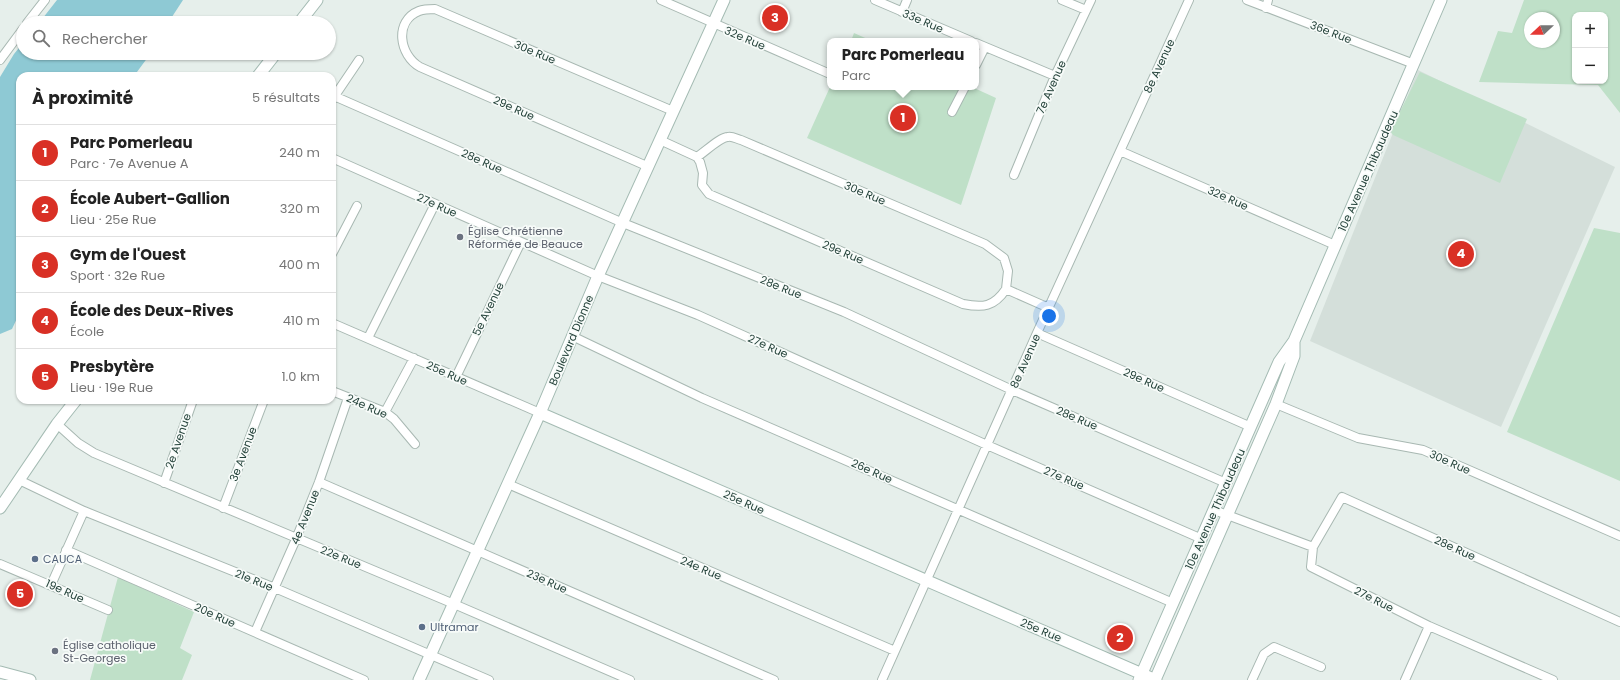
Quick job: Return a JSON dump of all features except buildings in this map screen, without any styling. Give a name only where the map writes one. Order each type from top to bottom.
[{"type":"street","points":[[32,16],[45,0]]},
{"type":"street","points":[[304,16],[316,0]]},
{"type":"street","name":"32e Rue","points":[[661,0],[827,73]]},
{"type":"street","name":"Boulevard Dionne","points":[[419,680],[540,413],[598,276],[724,0]]},
{"type":"street","name":"33e Rue","points":[[875,0],[964,38]]},
{"type":"street","points":[[902,12],[907,0]]},
{"type":"street","points":[[1062,0],[1086,10]]},
{"type":"street","name":"7e Avenue","points":[[1014,175],[1055,76],[1091,0]]},
{"type":"street","name":"8e Avenue","points":[[882,680],[1037,333],[1189,0]]},
{"type":"street","name":"36e Rue","points":[[1247,0],[1267,4],[1414,64]]},
{"type":"street","name":"10e Avenue Thibaudeau","points":[[1140,677],[1279,362],[1294,341],[1441,0]]},
{"type":"street","name":"30e Rue","points":[[403,29],[412,15],[418,11],[435,9],[673,111]]},
{"type":"street","name":"29e Rue","points":[[403,29],[402,43],[404,51],[408,58],[420,67],[649,167]]},
{"type":"street","points":[[0,60],[16,38]]},
{"type":"street","points":[[979,44],[1055,76]]},
{"type":"street","points":[[979,59],[985,47]]},
{"type":"street","points":[[261,72],[271,60]]},
{"type":"street","points":[[336,94],[359,60]]},
{"type":"street","points":[[952,112],[963,90]]},
{"type":"street","name":"28e Rue","points":[[336,99],[623,223],[844,312],[1012,390],[1226,483]]},
{"type":"street","name":"30e Rue","points":[[697,157],[720,139],[729,136],[978,241],[985,244],[1004,258],[1008,271],[1006,289]]},
{"type":"street","points":[[660,140],[697,157]]},
{"type":"street","name":"32e Rue","points":[[1120,151],[1335,246]]},
{"type":"street","name":"29e Rue","points":[[697,157],[703,173],[702,185],[709,194],[963,304],[977,307],[990,305],[1001,297],[1006,289]]},
{"type":"street","name":"27e Rue","points":[[336,160],[598,276],[698,315],[987,445],[1202,538]]},
{"type":"street","points":[[368,338],[435,204]]},
{"type":"street","points":[[336,246],[357,206]]},
{"type":"street","name":"5e Avenue","points":[[456,377],[521,242]]},
{"type":"street","points":[[1006,289],[1049,308]]},
{"type":"street","name":"25e Rue","points":[[336,325],[926,581],[1140,677],[1156,680]]},
{"type":"street","name":"29e Rue","points":[[1037,333],[1251,427]]},
{"type":"street","name":"26e Rue","points":[[572,336],[702,398],[1173,602]]},
{"type":"street","name":"10e Avenue Thibaudeau","points":[[1156,680],[1276,404],[1294,356],[1294,341]]},
{"type":"street","points":[[385,412],[414,358]]},
{"type":"street","name":"24e Rue","points":[[336,393],[385,412],[394,419],[415,444]]},
{"type":"street","name":"4e Avenue","points":[[254,632],[275,588],[320,482],[348,398]]},
{"type":"street","points":[[0,508],[57,424],[73,404]]},
{"type":"street","name":"2e Avenue","points":[[164,483],[192,404]]},
{"type":"street","name":"3e Avenue","points":[[223,508],[262,404]]},
{"type":"street","name":"30e Rue","points":[[1276,404],[1358,438],[1423,450],[1620,536]]},
{"type":"street","name":"22e Rue","points":[[57,424],[78,443],[94,453],[454,604],[630,680]]},
{"type":"street","name":"21e Rue","points":[[19,480],[84,511],[275,588],[489,680]]},
{"type":"street","name":"23e Rue","points":[[320,482],[774,680]]},
{"type":"street","name":"24e Rue","points":[[508,484],[895,651]]},
{"type":"street","name":"28e Rue","points":[[1313,547],[1342,497],[1620,622]]},
{"type":"street","points":[[1214,510],[1313,547]]},
{"type":"street","points":[[51,585],[84,511]]},
{"type":"street","name":"27e Rue","points":[[1313,547],[1311,567],[1429,626],[1553,680]]},
{"type":"street","name":"20e Rue","points":[[66,550],[364,680]]},
{"type":"street","name":"19e Rue","points":[[0,564],[108,610]]},
{"type":"street","points":[[1406,679],[1429,626]]},
{"type":"street","points":[[1252,680],[1264,654],[1274,647],[1321,667]]},
{"type":"street","points":[[0,672],[30,680]]},
{"type":"shaded area","points":[[1418,70],[1615,167],[1501,427],[1310,341]]},
{"type":"green space","points":[[1524,0],[1620,0],[1620,113],[1598,85],[1479,82],[1498,31],[1512,33]]},
{"type":"green space","points":[[854,33],[865,38],[852,38]]},
{"type":"green space","points":[[1420,72],[1527,119],[1500,183],[1393,135],[1390,131]]},
{"type":"green space","points":[[829,90],[979,90],[996,98],[961,205],[807,138]]},
{"type":"green space","points":[[1594,228],[1620,233],[1620,481],[1507,432]]},
{"type":"green space","points":[[118,577],[194,612],[180,648],[192,655],[182,680],[90,680]]},
{"type":"water","points":[[57,0],[183,0],[173,16],[44,16]]},
{"type":"water","points":[[16,52],[16,60],[146,60],[137,72],[16,72],[16,320],[12,329],[0,334],[0,77]]},
{"type":"place","name":"Gym de l'Ouest","points":[[775,18]]},
{"type":"place","name":"Parc Pomerleau","points":[[903,118]]},
{"type":"place","name":"Église Chrétienne Réformée de Beauce","points":[[460,237]]},
{"type":"place","name":"École des Deux-Rives","points":[[1461,254]]},
{"type":"place","name":"CAUCA","points":[[35,559]]},
{"type":"place","name":"Presbytère","points":[[20,594]]},
{"type":"place","name":"Ultramar","points":[[422,627]]},
{"type":"place","name":"École Aubert-Gallion","points":[[1120,638]]},
{"type":"place","name":"Église catholique St-Georges","points":[[55,651]]}]
